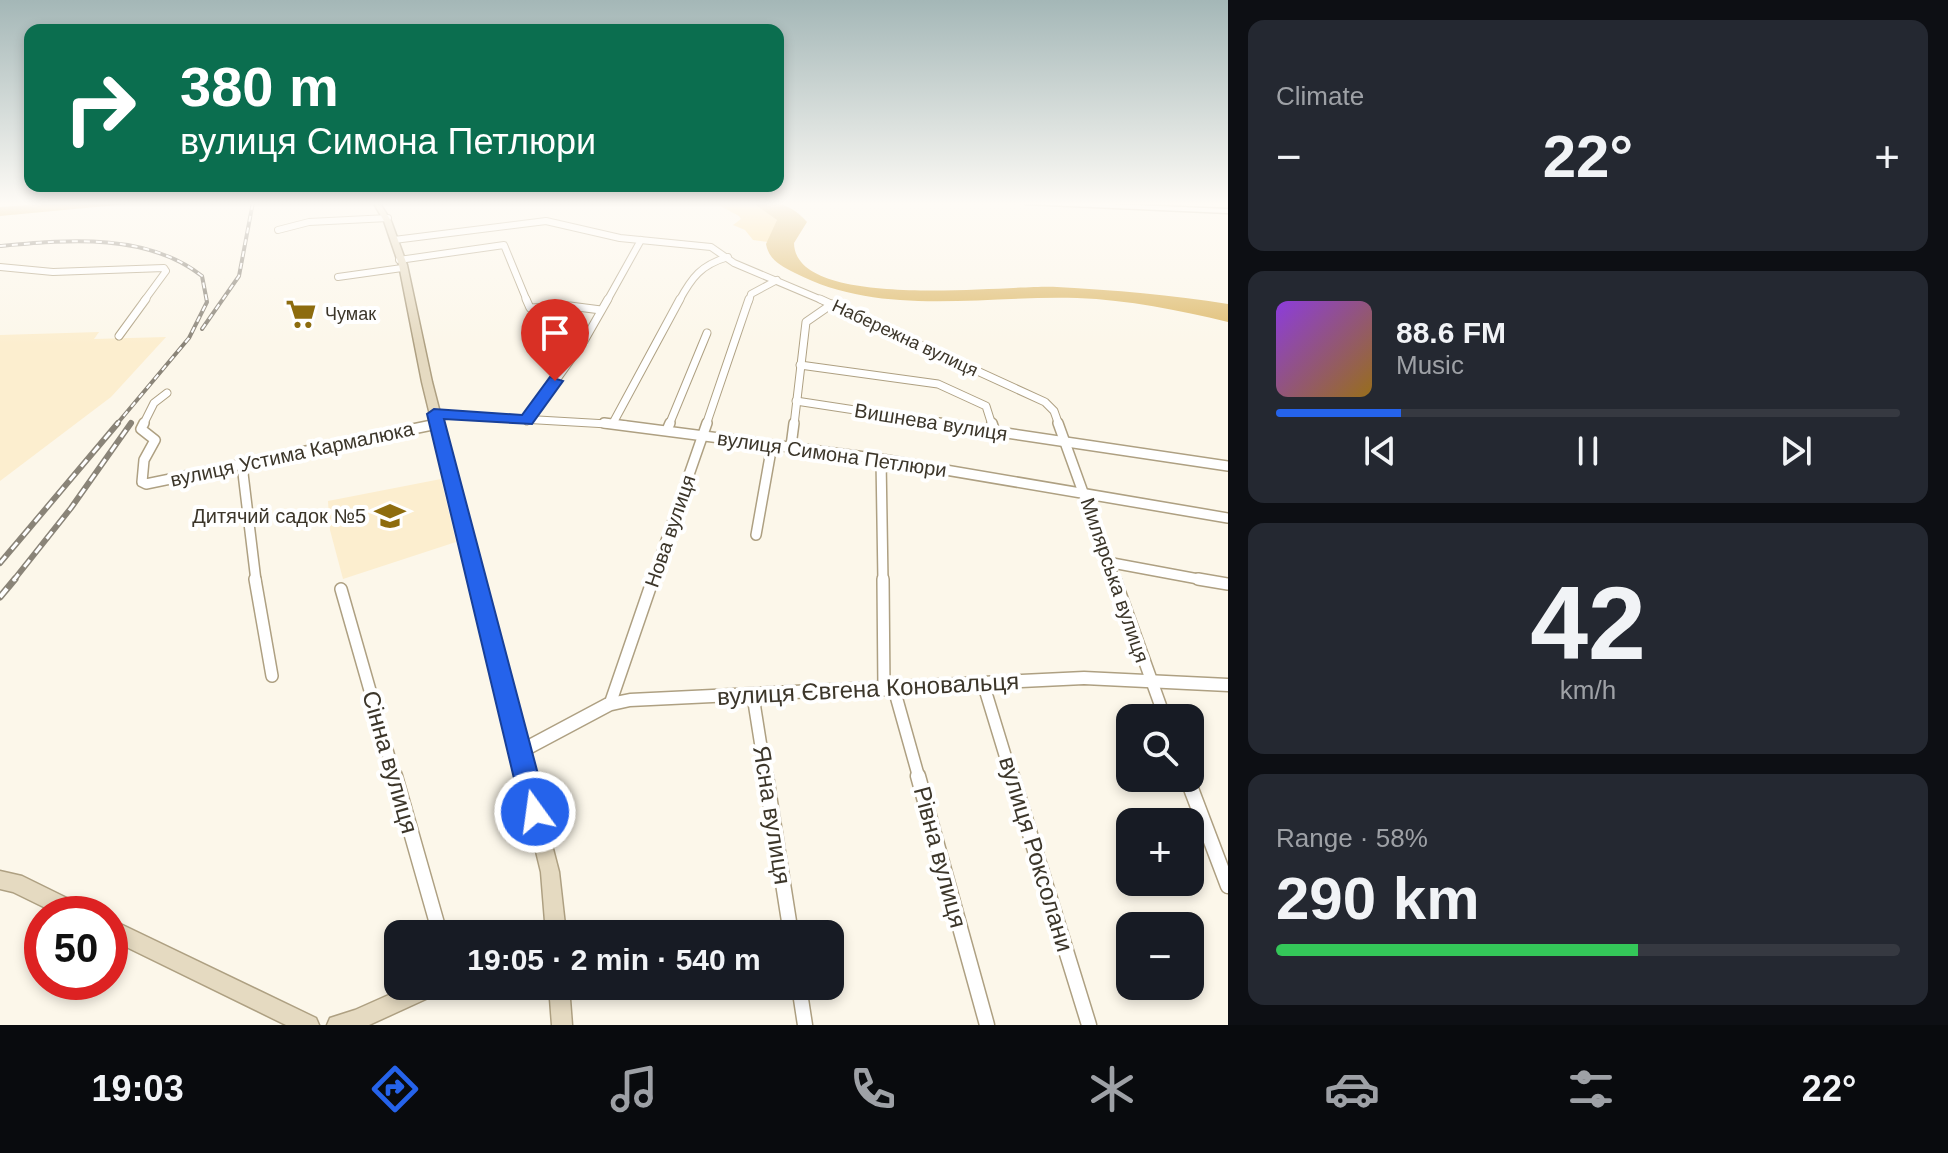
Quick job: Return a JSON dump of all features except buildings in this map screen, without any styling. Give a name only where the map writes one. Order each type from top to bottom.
[{"type":"main road","points":[[396,250],[550,872],[552,920]]},
{"type":"main road","points":[[0,880],[15,883],[41,896]]},
{"type":"main road","points":[[128,938],[309,1025]]},
{"type":"main road","points":[[337,1025],[401,1000]]},
{"type":"main road","points":[[560,1000],[562,1025]]},
{"type":"street","points":[[338,277],[478,250]]},
{"type":"street","points":[[506,250],[530,308],[570,306],[601,310]]},
{"type":"street","points":[[527,421],[601,310],[635,250]]},
{"type":"street","name":"Набережна вулиця","points":[[714,250],[1045,402],[1054,411],[1066,443]]},
{"type":"street","points":[[613,423],[694,273],[726,255]]},
{"type":"street","points":[[0,267],[74,273],[164,268],[166,271],[119,336]]},
{"type":"street","name":"Нова вулиця","points":[[610,704],[751,294],[777,280]]},
{"type":"street","points":[[791,446],[806,322],[832,304]]},
{"type":"street","points":[[667,430],[707,333]]},
{"type":"street","points":[[800,365],[938,384],[986,406],[995,432]]},
{"type":"street","name":"вулиця Устима Кармалюка","points":[[167,393],[154,403],[141,429],[155,440],[142,466],[142,482],[146,484],[242,465],[436,419]]},
{"type":"street","name":"Вишнева вулиця","points":[[796,401],[1228,466]]},
{"type":"street","name":"вулиця Симона Петлюри","points":[[436,419],[613,423],[881,459],[1228,518]]},
{"type":"street","name":"Милярська вулиця","points":[[1066,443],[1160,704]]},
{"type":"street","points":[[756,535],[772,445]]},
{"type":"street","name":"Рівна вулиця","points":[[881,459],[889,689],[987,1025]]},
{"type":"street","points":[[242,465],[248,536],[272,676]]},
{"type":"street","points":[[1107,562],[1228,584]]},
{"type":"street","name":"Сінна вулиця","points":[[341,589],[436,920]]},
{"type":"street","name":"вулиця Євгена Коновальця","points":[[520,752],[610,704],[630,700],[983,683],[1150,679],[1228,685]]},
{"type":"street","name":"вулиця Роксолани","points":[[983,683],[1089,1025]]},
{"type":"street","name":"Ясна вулиця","points":[[753,696],[789,920]]},
{"type":"street","points":[[1192,792],[1228,886]]},
{"type":"street","points":[[801,1000],[805,1025]]},
{"type":"shaded area","points":[[768,250],[797,250],[804,265],[829,279],[866,287],[954,290],[1057,287],[1164,295],[1228,304],[1228,322],[1153,306],[1096,299],[933,301],[863,295],[828,287],[790,270],[780,265]]},
{"type":"shaded area","points":[[99,332],[94,339],[166,337],[111,397],[0,481],[0,335]]},
{"type":"shaded area","name":"Дитячий садок №5","points":[[441,479],[456,542],[343,579],[330,530],[328,501]]},
{"type":"railway","points":[[116,425],[189,338],[207,302],[202,276],[180,262],[147,250]]},
{"type":"railway","points":[[202,329],[239,276],[244,250]]},
{"type":"railway","points":[[0,563],[118,423]]},
{"type":"railway","points":[[13,581],[71,508],[131,423]]},
{"type":"railway","points":[[0,597],[15,579]]},
{"type":"place","name":"Чумак","points":[[301,314]]},
{"type":"place","name":"Дитячий садок №5","points":[[390,516]]},
{"type":"route","points":[[535,812],[434,414],[527,421],[555,381]]}]
